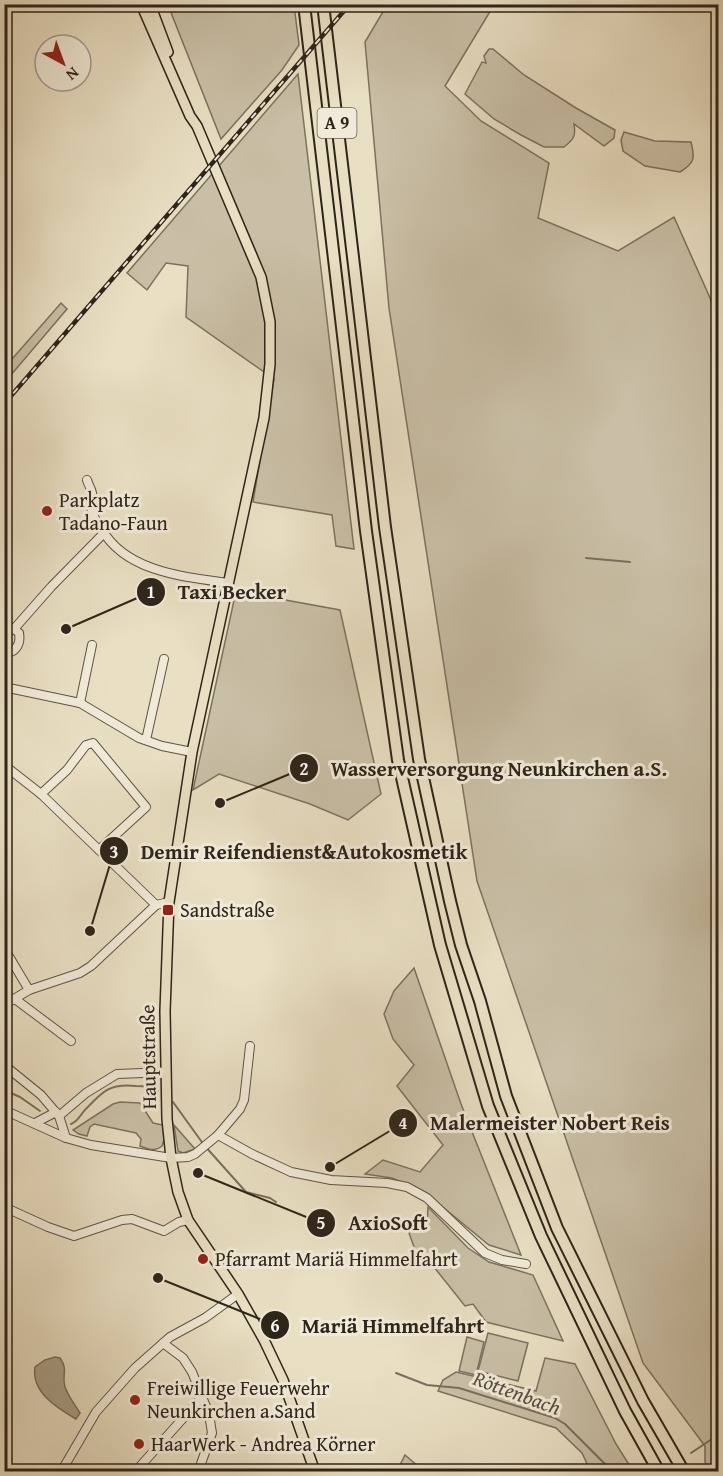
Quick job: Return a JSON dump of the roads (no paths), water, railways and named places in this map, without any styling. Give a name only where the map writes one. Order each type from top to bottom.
[{"type":"highway","name":"A 9","points":[[304,4],[366,531],[396,749],[440,945],[488,1106],[536,1226],[625,1411],[659,1472]]},
{"type":"highway","name":"A 9","points":[[325,4],[325,20],[385,527],[419,759],[455,923],[506,1096],[557,1228],[643,1401],[684,1472]]},
{"type":"main road","points":[[141,4],[190,116],[197,126]]},
{"type":"main road","points":[[150,4],[195,111],[197,126]]},
{"type":"main road","name":"Hauptstraße","points":[[197,126],[261,277],[270,322],[270,364],[264,418],[192,752],[169,902],[165,1011],[166,1093],[171,1158],[178,1192],[188,1220],[238,1294],[264,1340],[283,1380],[315,1472]]},
{"type":"street","points":[[87,480],[92,494],[92,511],[104,533],[121,553],[145,566],[195,579],[229,583]]},
{"type":"street","points":[[4,631],[14,629],[104,533]]},
{"type":"street","points":[[4,653],[15,650],[18,646],[19,633],[14,629]]},
{"type":"street","points":[[80,702],[92,645]]},
{"type":"street","points":[[146,740],[164,659]]},
{"type":"street","points":[[4,687],[80,702],[146,740],[192,752]]},
{"type":"street","points":[[41,794],[67,770],[86,746],[93,743],[146,807],[99,850]]},
{"type":"street","points":[[4,765],[41,794],[156,905]]},
{"type":"street","points":[[4,1005],[29,990],[80,974],[156,905],[169,902]]},
{"type":"street","points":[[4,948],[29,990]]},
{"type":"street","points":[[15,999],[71,1041]]},
{"type":"street","points":[[4,1110],[66,1138],[91,1145],[183,1158],[195,1154],[234,1119],[244,1100],[250,1046]]},
{"type":"street","points":[[4,1065],[41,1095],[57,1114],[66,1138]]},
{"type":"street","points":[[35,1123],[57,1114],[117,1074],[143,1073]]},
{"type":"street","points":[[214,1138],[291,1172],[331,1180],[387,1183],[407,1187],[427,1198],[485,1253],[502,1260],[526,1264]]},
{"type":"street","points":[[4,1207],[74,1236],[122,1220],[132,1219],[164,1231],[179,1222],[188,1220]]},
{"type":"street","points":[[61,1472],[96,1412],[130,1373],[163,1343],[205,1318],[238,1294]]},
{"type":"street","points":[[163,1343],[183,1358],[192,1372],[209,1414],[212,1433],[198,1472]]},
{"type":"street","points":[[135,1472],[202,1397]]},
{"type":"waterway","points":[[586,558],[630,562]]},
{"type":"waterway","name":"Röttenbach","points":[[71,1124],[101,1094],[112,1088],[127,1085],[144,1086],[158,1091]]},
{"type":"waterway","name":"Röttenbach","points":[[4,1090],[20,1097],[40,1111]]},
{"type":"waterway","name":"Röttenbach","points":[[173,1102],[204,1145],[246,1192],[270,1198],[276,1202]]},
{"type":"waterway","name":"Röttenbach","points":[[396,1373],[427,1385],[459,1388],[555,1418],[565,1424],[613,1472]]},
{"type":"waterway","name":"Röttenbach","points":[[691,1453],[718,1435]]},
{"type":"railway","points":[[4,404],[350,4]]},
{"type":"place","name":"Parkplatz Tadano-Faun","points":[[47,511]]},
{"type":"place","name":"Taxi Becker","points":[[66,629]]},
{"type":"place","name":"Wasserversorgung Neunkirchen a.S.","points":[[220,803]]},
{"type":"place","name":"Sandstraße","points":[[168,910]]},
{"type":"place","name":"Demir Reifendienst&Autokosmetik","points":[[90,931]]},
{"type":"place","name":"Malermeister Nobert Reis","points":[[330,1167]]},
{"type":"place","name":"AxioSoft","points":[[198,1173]]},
{"type":"place","name":"Pfarramt Mariä Himmelfahrt","points":[[203,1259]]},
{"type":"place","name":"Mariä Himmelfahrt","points":[[158,1278]]},
{"type":"place","name":"Freiwillige Feuerwehr Neunkirchen a.Sand","points":[[135,1400]]},
{"type":"place","name":"HaarWerk - Andrea Körner","points":[[139,1444]]}]
